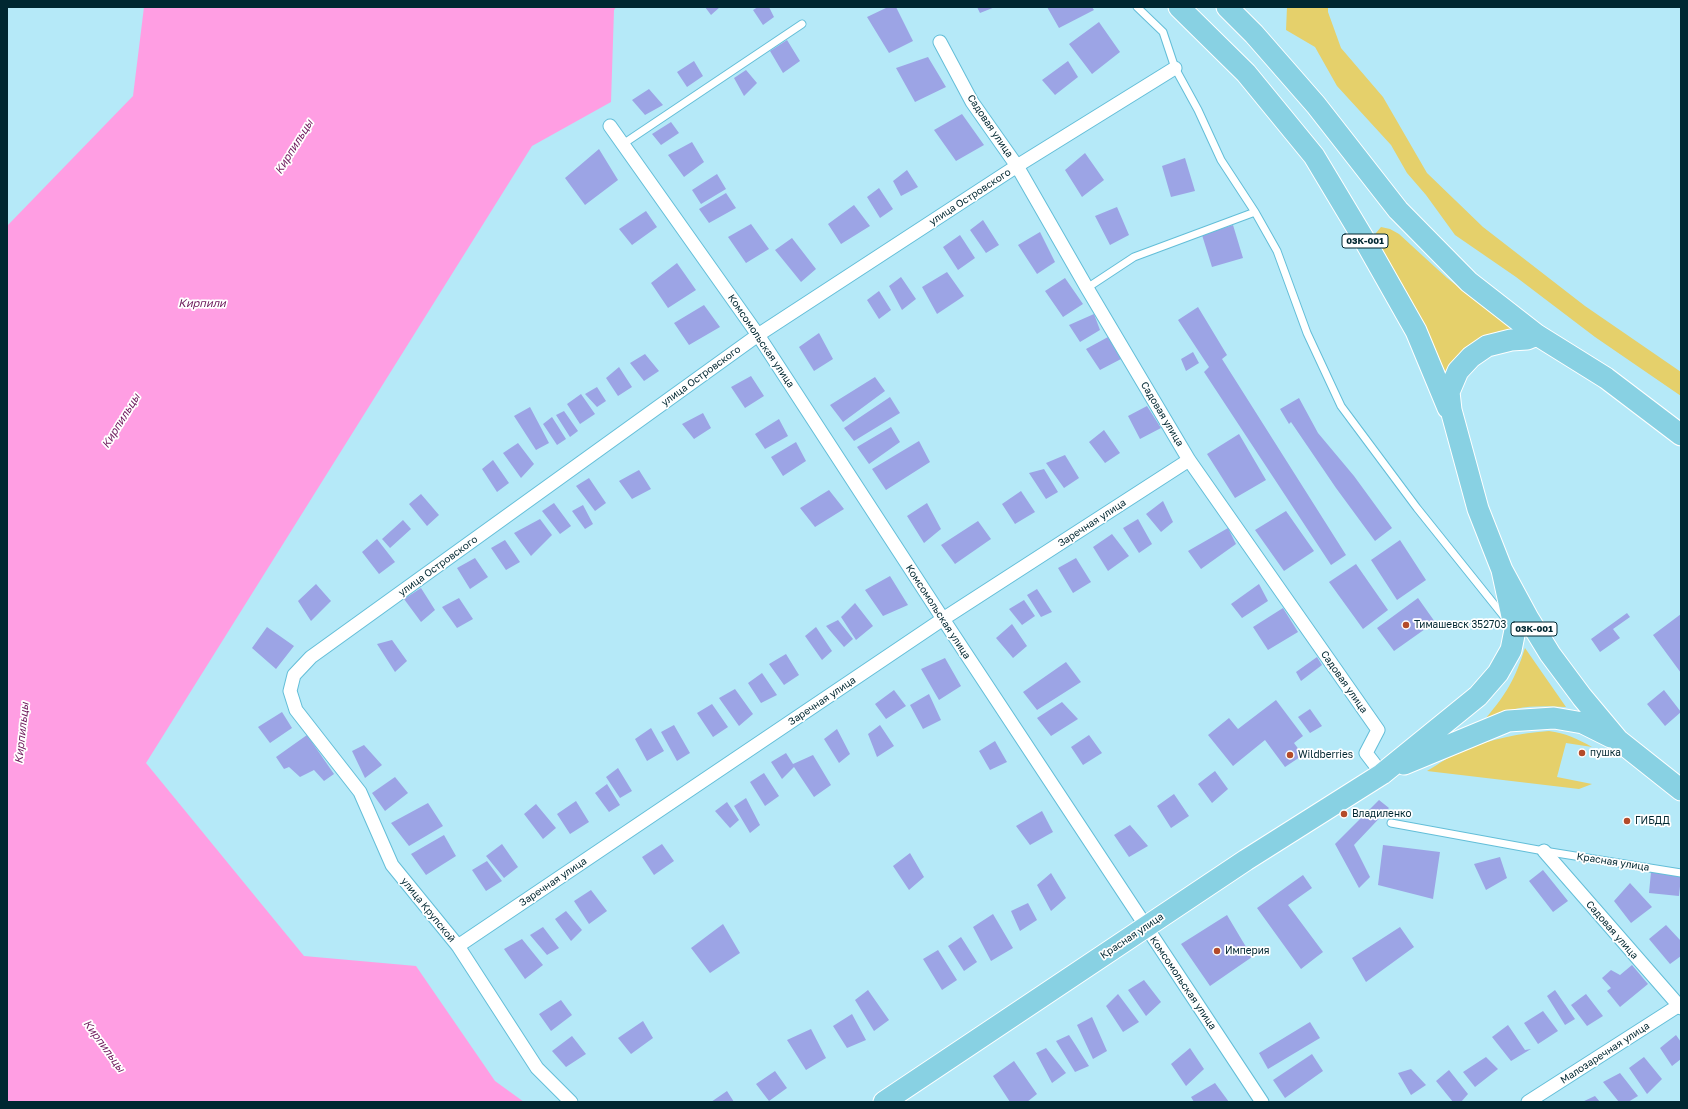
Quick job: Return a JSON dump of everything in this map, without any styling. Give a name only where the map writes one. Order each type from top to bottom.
[{"type":"main road","name":"03К-001","points":[[1179,7],[1246,73],[1314,156],[1365,241],[1416,331],[1455,426],[1478,509],[1502,570],[1528,618],[1550,654],[1582,697],[1618,740],[1681,790]]},
{"type":"main road","points":[[1227,7],[1254,34],[1316,105],[1398,210],[1469,282],[1537,335],[1606,378],[1681,435]]},
{"type":"main road","points":[[1455,426],[1449,392],[1458,371],[1471,357],[1487,346],[1511,340],[1527,339],[1537,335]]},
{"type":"main road","points":[[1382,774],[1478,696],[1498,673],[1511,650],[1515,630],[1502,570]]},
{"type":"main road","points":[[1382,774],[1508,722],[1554,718],[1584,723],[1618,740]]},
{"type":"main road","name":"Красная улица","points":[[884,1102],[1246,860],[1382,774]]},
{"type":"street","name":"Садовая улица","points":[[940,42],[972,102],[1017,166],[1189,460],[1378,730],[1366,752],[1382,774]]},
{"type":"street","name":"улица Островского","points":[[296,710],[290,691],[294,675],[311,657],[758,335],[1017,166],[1175,68]]},
{"type":"street","name":"Комсомольская улица","points":[[610,126],[758,335],[943,619],[1262,1102]]},
{"type":"street","name":"Заречная улица","points":[[458,946],[943,619],[1189,460]]},
{"type":"street","name":"улица Крупской","points":[[296,710],[360,792],[392,865],[458,946],[537,1068],[571,1102]]},
{"type":"street","name":"Садовая улица","points":[[1544,851],[1680,1006]]},
{"type":"street","name":"Малозаречная улица","points":[[1528,1102],[1680,1006]]},
{"type":"lane","points":[[1137,7],[1163,32],[1175,68],[1198,110],[1221,160],[1255,212],[1277,250],[1306,333],[1341,406],[1416,508],[1515,630]]},
{"type":"lane","points":[[623,144],[802,24]]},
{"type":"lane","points":[[1087,288],[1134,257],[1255,212]]},
{"type":"lane","name":"Красная улица","points":[[1390,822],[1544,851],[1681,873]]},
{"type":"shaded area","points":[[1287,7],[1328,7],[1328,12],[1341,48],[1383,97],[1427,173],[1483,227],[1585,306],[1681,372],[1681,396],[1595,337],[1516,277],[1455,235],[1426,195],[1407,173],[1391,145],[1337,86],[1315,47],[1286,30]]},
{"type":"shaded area","points":[[1381,227],[1390,229],[1399,234],[1447,278],[1513,330],[1499,331],[1489,336],[1449,379],[1414,309],[1373,238]]},
{"type":"shaded area","points":[[1525,648],[1566,707],[1525,707],[1486,718],[1500,701],[1510,685]]},
{"type":"shaded area","points":[[1549,731],[1560,733],[1582,741],[1592,747],[1566,743],[1557,777],[1592,784],[1579,789],[1427,771],[1459,752],[1474,746],[1516,735]]},
{"type":"water","name":"Кирпили","points":[[144,7],[616,7],[614,10],[611,102],[532,146],[146,763],[304,956],[416,966],[495,1081],[524,1102],[7,1102],[7,226],[133,96]]},
{"type":"building","points":[[705,7],[720,7],[711,15]]},
{"type":"building","points":[[758,7],[769,7],[774,17],[763,25],[753,10]]},
{"type":"building","points":[[888,7],[896,7],[913,41],[889,53],[867,17]]},
{"type":"building","points":[[977,7],[995,7],[980,13]]},
{"type":"building","points":[[1047,7],[1092,7],[1094,10],[1059,28]]},
{"type":"building","points":[[1099,22],[1120,52],[1092,74],[1069,44]]},
{"type":"building","points":[[787,40],[800,61],[783,73],[770,51]]},
{"type":"building","points":[[928,57],[946,87],[915,102],[896,68]]},
{"type":"building","points":[[694,61],[703,76],[687,87],[677,72]]},
{"type":"building","points":[[1068,61],[1078,77],[1055,95],[1042,80]]},
{"type":"building","points":[[746,70],[757,83],[744,96],[734,78]]},
{"type":"building","points":[[649,89],[663,105],[645,115],[632,100]]},
{"type":"building","points":[[962,114],[984,145],[956,161],[934,130]]},
{"type":"building","points":[[671,122],[679,133],[661,145],[652,134]]},
{"type":"building","points":[[692,142],[704,162],[684,177],[668,155]]},
{"type":"building","points":[[599,149],[618,180],[585,205],[565,178]]},
{"type":"building","points":[[1085,153],[1104,180],[1082,197],[1065,170]]},
{"type":"building","points":[[1185,158],[1195,191],[1171,197],[1162,166]]},
{"type":"building","points":[[907,170],[918,187],[901,196],[893,181]]},
{"type":"building","points":[[717,174],[726,189],[701,204],[692,190]]},
{"type":"building","points":[[879,188],[893,209],[880,218],[867,197]]},
{"type":"building","points":[[726,193],[736,208],[709,223],[699,209]]},
{"type":"building","points":[[854,205],[870,226],[841,244],[828,224]]},
{"type":"building","points":[[1117,207],[1129,235],[1110,245],[1095,216]]},
{"type":"building","points":[[646,211],[657,227],[632,245],[619,229]]},
{"type":"building","points":[[983,220],[999,245],[986,253],[970,230]]},
{"type":"building","points":[[751,224],[769,249],[746,263],[728,237]]},
{"type":"building","points":[[1233,225],[1243,258],[1212,267],[1202,235]]},
{"type":"building","points":[[1040,232],[1055,262],[1037,274],[1018,245]]},
{"type":"building","points":[[960,235],[975,258],[958,270],[943,247]]},
{"type":"building","points":[[792,238],[816,269],[801,282],[775,250]]},
{"type":"building","points":[[677,263],[696,290],[668,308],[651,283]]},
{"type":"building","points":[[947,272],[964,296],[937,314],[922,287]]},
{"type":"building","points":[[901,277],[916,299],[902,310],[889,286]]},
{"type":"building","points":[[1065,278],[1083,304],[1063,317],[1045,291]]},
{"type":"building","points":[[879,291],[891,310],[879,319],[867,300]]},
{"type":"building","points":[[704,305],[720,327],[689,345],[674,323]]},
{"type":"building","points":[[1198,307],[1227,355],[1222,359],[1346,555],[1331,565],[1204,372],[1209,367],[1178,320]]},
{"type":"building","points":[[1094,314],[1100,330],[1080,342],[1069,325]]},
{"type":"building","points":[[819,333],[833,359],[814,371],[799,347]]},
{"type":"building","points":[[1108,337],[1121,359],[1100,370],[1086,349]]},
{"type":"building","points":[[1193,352],[1199,363],[1186,371],[1181,359]]},
{"type":"building","points":[[645,354],[659,371],[644,381],[630,363]]},
{"type":"building","points":[[619,367],[632,387],[618,396],[606,378]]},
{"type":"building","points":[[751,376],[764,396],[745,408],[731,387]]},
{"type":"building","points":[[875,377],[885,391],[843,422],[830,405]]},
{"type":"building","points":[[597,387],[606,401],[597,407],[585,394]]},
{"type":"building","points":[[581,394],[595,414],[580,424],[567,404]]},
{"type":"building","points":[[890,397],[900,413],[854,441],[844,428]]},
{"type":"building","points":[[1299,398],[1318,433],[1354,476],[1392,528],[1375,541],[1336,488],[1291,422],[1289,424],[1280,409]]},
{"type":"building","points":[[1147,406],[1161,428],[1140,439],[1128,416]]},
{"type":"building","points":[[530,407],[549,443],[536,450],[514,416]]},
{"type":"building","points":[[564,411],[578,431],[570,437],[556,415]]},
{"type":"building","points":[[703,413],[711,428],[694,439],[682,424]]},
{"type":"building","points":[[552,417],[566,439],[557,445],[543,424]]},
{"type":"building","points":[[779,419],[788,436],[765,449],[755,434]]},
{"type":"building","points":[[891,427],[900,442],[869,464],[857,447]]},
{"type":"building","points":[[1104,430],[1120,453],[1105,463],[1089,442]]},
{"type":"building","points":[[1239,434],[1266,480],[1235,498],[1207,454]]},
{"type":"building","points":[[919,441],[930,462],[886,490],[872,469]]},
{"type":"building","points":[[796,442],[806,461],[783,476],[771,457]]},
{"type":"building","points":[[518,443],[534,464],[521,478],[503,453]]},
{"type":"building","points":[[1065,455],[1079,478],[1064,488],[1046,463]]},
{"type":"building","points":[[493,460],[509,483],[497,492],[482,469]]},
{"type":"building","points":[[1044,469],[1058,492],[1046,499],[1029,473]]},
{"type":"building","points":[[639,470],[651,489],[632,499],[619,481]]},
{"type":"building","points":[[589,478],[606,503],[595,511],[576,486]]},
{"type":"building","points":[[829,490],[844,509],[815,527],[800,508]]},
{"type":"building","points":[[1021,491],[1035,512],[1015,524],[1002,504]]},
{"type":"building","points":[[421,494],[439,515],[427,526],[409,504]]},
{"type":"building","points":[[1163,501],[1173,522],[1161,532],[1146,514]]},
{"type":"building","points":[[554,503],[571,526],[560,534],[542,511]]},
{"type":"building","points":[[927,503],[941,529],[924,543],[907,516]]},
{"type":"building","points":[[583,505],[593,524],[585,529],[572,511]]},
{"type":"building","points":[[1286,511],[1314,551],[1284,571],[1255,530]]},
{"type":"building","points":[[540,519],[552,535],[531,556],[514,533]]},
{"type":"building","points":[[1138,519],[1152,544],[1139,553],[1123,528]]},
{"type":"building","points":[[403,520],[411,529],[390,548],[382,539]]},
{"type":"building","points":[[978,521],[991,539],[955,564],[941,545]]},
{"type":"building","points":[[1228,528],[1236,544],[1201,569],[1188,551]]},
{"type":"building","points":[[1112,534],[1129,556],[1108,571],[1093,547]]},
{"type":"building","points":[[377,539],[395,562],[379,574],[362,552]]},
{"type":"building","points":[[505,540],[520,562],[506,570],[491,548]]},
{"type":"building","points":[[1400,540],[1426,580],[1397,600],[1371,560]]},
{"type":"building","points":[[475,558],[488,577],[470,589],[457,568]]},
{"type":"building","points":[[1076,558],[1091,582],[1073,593],[1058,568]]},
{"type":"building","points":[[1356,564],[1388,610],[1363,629],[1329,582]]},
{"type":"building","points":[[890,576],[908,605],[883,616],[865,590]]},
{"type":"building","points":[[316,584],[331,601],[311,621],[298,601]]},
{"type":"building","points":[[1259,584],[1268,601],[1242,618],[1231,604]]},
{"type":"building","points":[[421,588],[435,610],[421,622],[404,599]]},
{"type":"building","points":[[1037,589],[1052,612],[1041,617],[1027,595]]},
{"type":"building","points":[[459,598],[473,619],[457,628],[442,607]]},
{"type":"building","name":"Тимашевск 352703","points":[[1418,598],[1435,622],[1394,651],[1377,628]]},
{"type":"building","points":[[1024,600],[1035,616],[1022,625],[1009,609]]},
{"type":"building","points":[[855,603],[873,626],[856,640],[841,617]]},
{"type":"building","points":[[1283,608],[1298,632],[1268,650],[1253,627]]},
{"type":"building","points":[[1627,613],[1630,617],[1613,629],[1620,638],[1600,652],[1591,639]]},
{"type":"building","points":[[1681,614],[1681,673],[1653,635]]},
{"type":"building","points":[[838,620],[853,639],[844,647],[826,626]]},
{"type":"building","points":[[1012,624],[1027,646],[1013,658],[996,638]]},
{"type":"building","points":[[267,627],[294,646],[276,669],[252,648]]},
{"type":"building","points":[[816,627],[832,651],[822,660],[805,636]]},
{"type":"building","points":[[392,640],[407,661],[395,672],[377,644]]},
{"type":"building","points":[[786,654],[799,675],[784,685],[769,664]]},
{"type":"building","points":[[1317,657],[1322,665],[1301,681],[1296,672]]},
{"type":"building","points":[[945,658],[961,686],[939,700],[921,669]]},
{"type":"building","points":[[1066,662],[1081,682],[1037,710],[1023,692]]},
{"type":"building","points":[[762,673],[777,695],[761,703],[748,683]]},
{"type":"building","points":[[735,689],[753,714],[739,726],[719,698]]},
{"type":"building","points":[[894,690],[906,706],[886,719],[875,704]]},
{"type":"building","points":[[1664,690],[1681,712],[1665,726],[1647,704]]},
{"type":"building","points":[[929,694],[941,720],[923,729],[910,705]]},
{"type":"building","points":[[1276,700],[1303,736],[1294,743],[1303,755],[1285,767],[1265,740],[1233,766],[1208,735],[1229,718],[1238,729]]},
{"type":"building","points":[[1062,702],[1078,719],[1051,736],[1037,718]]},
{"type":"building","points":[[712,704],[728,727],[713,737],[697,713]]},
{"type":"building","points":[[1310,709],[1322,726],[1310,733],[1298,717]]},
{"type":"building","points":[[282,712],[292,728],[270,743],[258,727]]},
{"type":"building","points":[[674,725],[690,753],[677,761],[661,732]]},
{"type":"building","points":[[880,725],[894,746],[877,757],[868,734]]},
{"type":"building","points":[[651,728],[664,751],[647,761],[635,739]]},
{"type":"building","points":[[837,729],[850,754],[839,763],[824,739]]},
{"type":"building","points":[[307,735],[334,774],[324,781],[314,770],[300,777],[289,767],[284,769],[276,757]]},
{"type":"building","points":[[1089,735],[1102,753],[1083,765],[1071,747]]},
{"type":"building","points":[[995,741],[1007,762],[990,770],[979,751]]},
{"type":"building","points":[[364,745],[382,765],[365,778],[352,751]]},
{"type":"building","points":[[786,753],[793,764],[813,755],[831,785],[814,797],[794,767],[782,779],[771,762]]},
{"type":"building","points":[[618,768],[632,791],[620,798],[606,777]]},
{"type":"building","points":[[1215,771],[1228,789],[1212,803],[1198,784]]},
{"type":"building","points":[[764,773],[779,796],[765,806],[750,782]]},
{"type":"building","points":[[395,777],[408,793],[385,811],[372,793]]},
{"type":"building","points":[[607,784],[620,805],[609,812],[595,793]]},
{"type":"building","points":[[1174,794],[1189,816],[1171,828],[1157,806]]},
{"type":"building","points":[[746,798],[760,825],[750,833],[734,806]]},
{"type":"building","points":[[1379,800],[1389,808],[1354,845],[1370,877],[1359,888],[1335,844]]},
{"type":"building","points":[[576,801],[589,822],[570,834],[557,814]]},
{"type":"building","points":[[727,802],[739,820],[730,828],[715,811]]},
{"type":"building","points":[[428,803],[443,826],[409,846],[391,823]]},
{"type":"building","points":[[536,804],[556,828],[543,839],[524,814]]},
{"type":"building","points":[[1042,811],[1053,832],[1030,845],[1016,826]]},
{"type":"building","points":[[1130,825],[1148,846],[1129,857],[1114,835]]},
{"type":"building","points":[[444,835],[456,856],[426,875],[411,854]]},
{"type":"building","points":[[502,844],[518,867],[504,878],[486,856]]},
{"type":"building","points":[[662,844],[674,861],[654,875],[642,857]]},
{"type":"building","points":[[1383,845],[1440,852],[1433,899],[1378,885]]},
{"type":"building","points":[[910,853],[924,877],[909,890],[893,866]]},
{"type":"building","points":[[1500,857],[1507,878],[1486,890],[1474,864]]},
{"type":"building","points":[[487,861],[502,881],[486,891],[472,870]]},
{"type":"building","points":[[1543,870],[1568,901],[1553,912],[1529,881]]},
{"type":"building","points":[[1651,872],[1681,877],[1679,896],[1649,893]]},
{"type":"building","points":[[1051,873],[1066,898],[1051,911],[1037,885]]},
{"type":"building","points":[[1303,875],[1312,888],[1288,905],[1323,952],[1301,969],[1257,908]]},
{"type":"building","points":[[1630,883],[1652,907],[1631,923],[1614,901]]},
{"type":"building","points":[[591,890],[607,911],[589,924],[574,901]]},
{"type":"building","points":[[1028,903],[1037,920],[1020,931],[1011,911]]},
{"type":"building","points":[[566,911],[582,930],[571,941],[555,919]]},
{"type":"building","points":[[993,914],[1013,948],[991,961],[973,927]]},
{"type":"building","name":"Империя","points":[[1227,915],[1252,957],[1210,986],[1181,944]]},
{"type":"building","points":[[723,924],[740,953],[710,973],[691,948]]},
{"type":"building","points":[[1666,925],[1681,941],[1681,956],[1670,964],[1649,939]]},
{"type":"building","points":[[543,927],[559,948],[547,955],[530,935]]},
{"type":"building","points":[[1400,927],[1414,947],[1366,982],[1352,958]]},
{"type":"building","points":[[961,937],[977,962],[964,971],[948,946]]},
{"type":"building","points":[[522,939],[543,965],[525,979],[504,949]]},
{"type":"building","points":[[938,950],[957,980],[942,990],[923,959]]},
{"type":"building","points":[[1632,965],[1648,984],[1620,1007],[1607,991],[1611,988],[1602,978],[1611,970],[1620,975]]},
{"type":"building","points":[[1144,980],[1161,1002],[1146,1016],[1128,990]]},
{"type":"building","points":[[868,990],[889,1020],[874,1031],[855,1000]]},
{"type":"building","points":[[1555,990],[1575,1019],[1565,1025],[1547,996]]},
{"type":"building","points":[[1118,994],[1139,1022],[1123,1032],[1106,1006]]},
{"type":"building","points":[[1586,994],[1603,1016],[1587,1026],[1571,1005]]},
{"type":"building","points":[[561,1000],[572,1015],[551,1031],[539,1014]]},
{"type":"building","points":[[1543,1011],[1558,1031],[1538,1044],[1524,1023]]},
{"type":"building","points":[[852,1014],[866,1040],[847,1048],[833,1026]]},
{"type":"building","points":[[1092,1017],[1107,1051],[1093,1059],[1077,1025]]},
{"type":"building","points":[[643,1021],[653,1038],[631,1054],[618,1038]]},
{"type":"building","points":[[1310,1022],[1320,1038],[1268,1069],[1259,1053]]},
{"type":"building","points":[[1508,1025],[1525,1050],[1531,1049],[1511,1061],[1492,1037]]},
{"type":"building","points":[[811,1029],[826,1058],[806,1070],[787,1040]]},
{"type":"building","points":[[1069,1035],[1089,1066],[1075,1072],[1056,1041]]},
{"type":"building","points":[[1676,1035],[1681,1042],[1681,1059],[1672,1066],[1660,1048]]},
{"type":"building","points":[[572,1036],[586,1054],[566,1067],[552,1051]]},
{"type":"building","points":[[1046,1048],[1066,1073],[1052,1083],[1036,1053]]},
{"type":"building","points":[[1190,1048],[1204,1069],[1186,1086],[1171,1064]]},
{"type":"building","points":[[1312,1054],[1323,1071],[1285,1098],[1273,1080]]},
{"type":"building","points":[[1486,1057],[1498,1069],[1475,1087],[1463,1072]]},
{"type":"building","points":[[1644,1057],[1662,1079],[1647,1094],[1629,1068]]},
{"type":"building","points":[[1014,1061],[1037,1094],[1027,1102],[1010,1102],[993,1076]]},
{"type":"building","points":[[1411,1069],[1426,1085],[1411,1095],[1398,1073]]},
{"type":"building","points":[[1449,1070],[1468,1094],[1461,1102],[1453,1102],[1436,1081]]},
{"type":"building","points":[[775,1071],[787,1088],[769,1101],[756,1084]]},
{"type":"building","points":[[1620,1073],[1638,1096],[1628,1102],[1619,1102],[1603,1082]]},
{"type":"building","points":[[1215,1083],[1229,1102],[1194,1102],[1191,1097]]},
{"type":"building","points":[[727,1091],[734,1102],[711,1102]]},
{"type":"building","points":[[1595,1096],[1600,1102],[1582,1102]]},
{"type":"place","name":"Тимашевск 352703","points":[[1406,625]]},
{"type":"place","name":"пушка","points":[[1582,753]]},
{"type":"place","name":"Wildberries","points":[[1290,755]]},
{"type":"place","name":"Владиленко","points":[[1344,814]]},
{"type":"place","name":"ГИБДД","points":[[1627,821]]},
{"type":"place","name":"Империя","points":[[1217,951]]},
{"type":"water label","name":"Кирпильцы","points":[[294,147]]},
{"type":"water label","name":"Кирпильцы","points":[[121,421]]},
{"type":"water label","name":"Кирпильцы","points":[[22,733]]},
{"type":"water label","name":"Кирпильцы","points":[[104,1046]]}]
